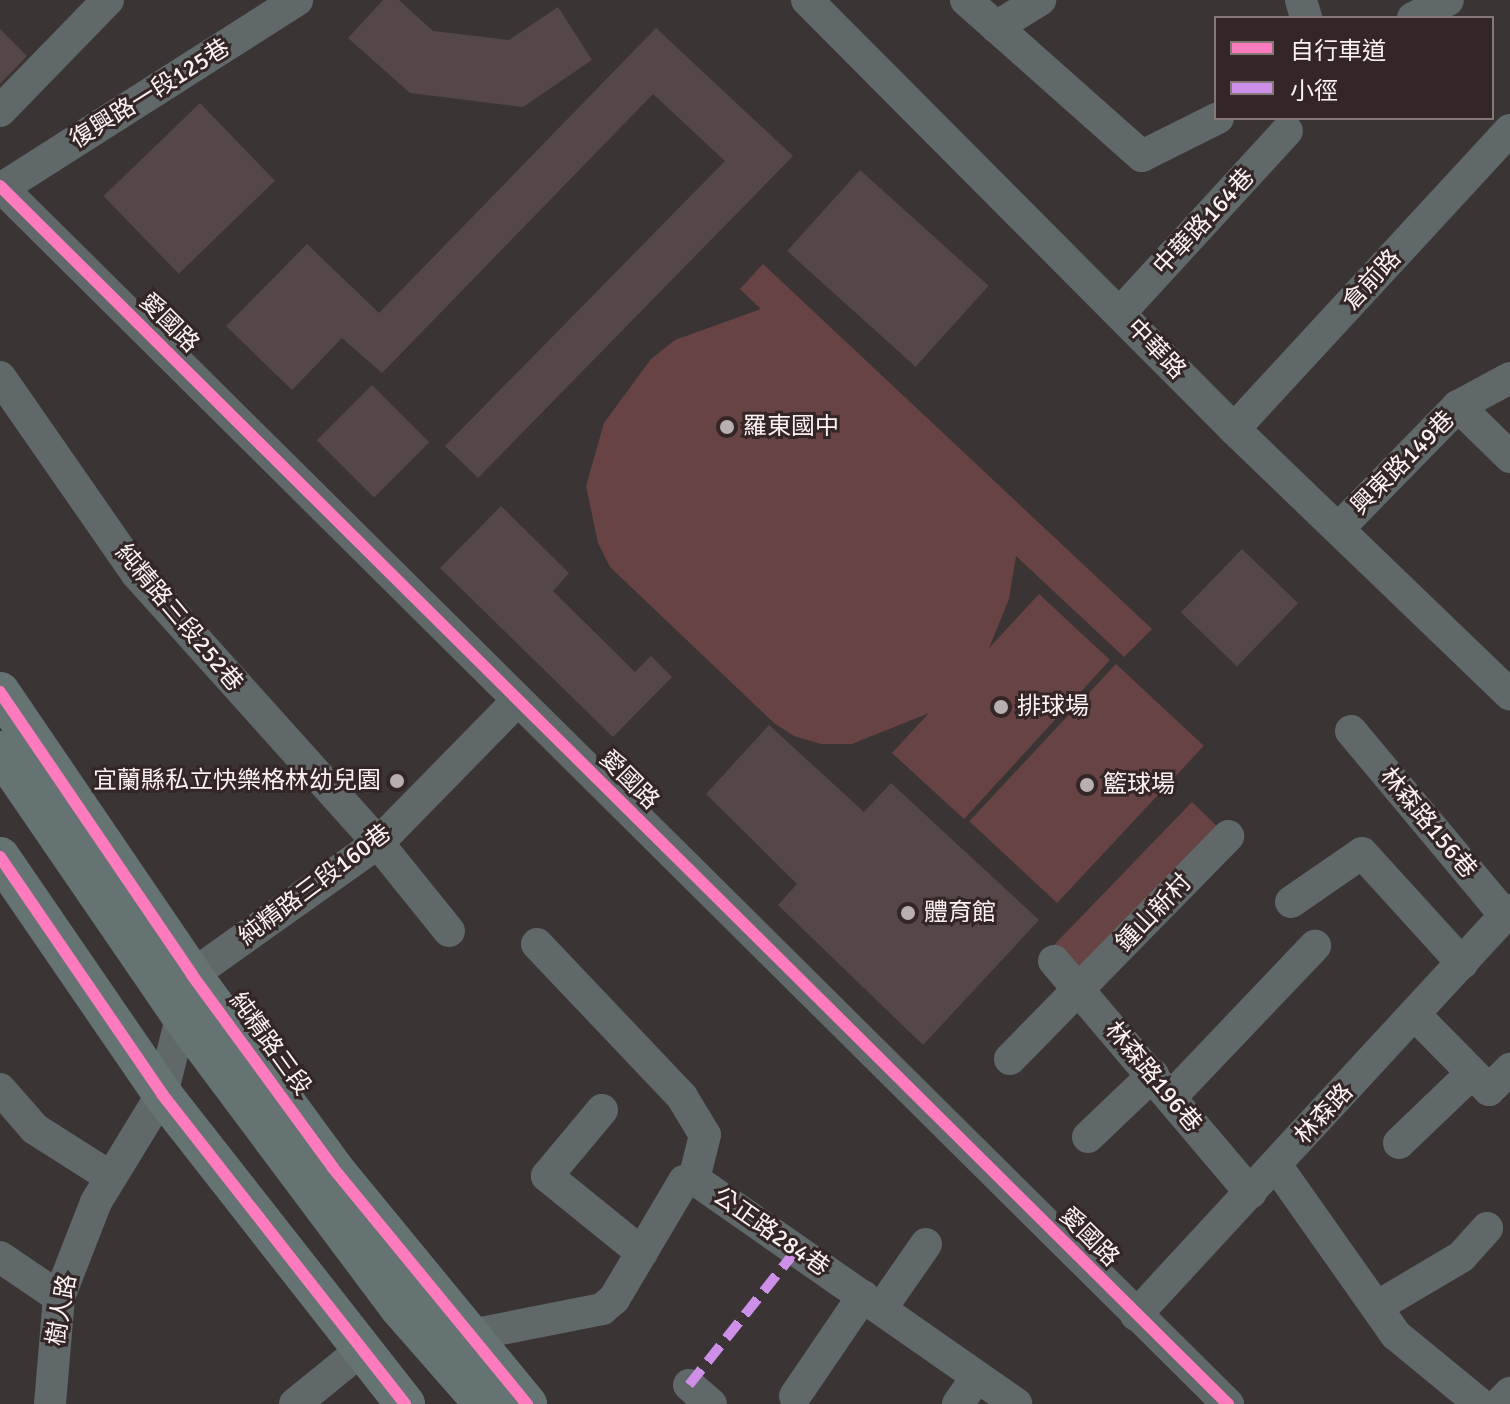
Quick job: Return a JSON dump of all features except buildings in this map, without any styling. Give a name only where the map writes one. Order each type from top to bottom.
[{"type":"main road","name":"純精路三段","points":[[0,692],[192,975],[333,1168],[466,1336],[527,1404]]},
{"type":"main road","points":[[0,751],[178,1033],[383,1325],[450,1404]]},
{"type":"main road","points":[[0,798],[178,1033],[399,1307],[484,1404]]},
{"type":"main road","points":[[0,857],[162,1094],[359,1352],[405,1404]]},
{"type":"street","points":[[0,111],[108,0]]},
{"type":"street","name":"復興路一段125巷","points":[[1,187],[297,0]]},
{"type":"street","name":"中華路","points":[[807,0],[1234,429],[1340,527],[1510,695]]},
{"type":"street","points":[[966,0],[1142,156],[1214,120]]},
{"type":"street","points":[[996,27],[1040,0]]},
{"type":"street","points":[[1417,16],[1448,0]]},
{"type":"street","name":"倉前路","points":[[1234,429],[1510,130]]},
{"type":"street","name":"中華路164巷","points":[[1120,313],[1287,131]]},
{"type":"street","name":"愛國路","points":[[1,187],[1228,1404]]},
{"type":"street","name":"純精路三段252巷","points":[[0,377],[137,574],[378,843],[449,931]]},
{"type":"street","name":"興東路149巷","points":[[1340,527],[1458,406],[1510,378]]},
{"type":"street","points":[[1458,406],[1510,457]]},
{"type":"street","name":"純精路三段160巷","points":[[192,975],[378,843],[518,700]]},
{"type":"street","name":"林森路156巷","points":[[1351,731],[1507,913]]},
{"type":"street","name":"鍾山新村","points":[[1010,1059],[1228,836]]},
{"type":"street","points":[[1291,902],[1362,853],[1462,963]]},
{"type":"street","name":"林森路","points":[[1136,1315],[1416,1016],[1507,913]]},
{"type":"street","points":[[537,944],[682,1097],[705,1135],[694,1179]]},
{"type":"street","points":[[1088,1137],[1162,1086],[1315,946]]},
{"type":"street","name":"林森路196巷","points":[[1054,961],[1251,1193]]},
{"type":"street","points":[[162,1094],[192,975]]},
{"type":"street","points":[[1416,1016],[1489,1090],[1510,1069]]},
{"type":"street","points":[[1399,1143],[1472,1073]]},
{"type":"street","points":[[0,1089],[35,1129],[109,1176]]},
{"type":"street","name":"樹人路","points":[[43,1403],[59,1297],[109,1176],[162,1094]]},
{"type":"street","points":[[602,1110],[547,1176],[642,1253]]},
{"type":"street","points":[[1276,1165],[1396,1335],[1480,1404]]},
{"type":"street","name":"公正路284巷","points":[[466,1336],[602,1309],[642,1253],[684,1181],[694,1179],[1016,1404]]},
{"type":"street","points":[[1378,1306],[1461,1257],[1487,1228]]},
{"type":"street","points":[[795,1396],[872,1302],[926,1244]]},
{"type":"street","points":[[0,1257],[59,1297]]},
{"type":"street","points":[[295,1404],[359,1352]]},
{"type":"street","points":[[958,1404],[977,1377]]},
{"type":"street","points":[[1499,1404],[1510,1393]]},
{"type":"shaded area","points":[[763,264],[1152,629],[1124,657],[1016,556],[1009,599],[989,648],[1039,594],[1110,660],[964,819],[892,753],[929,713],[852,744],[821,744],[794,736],[774,723],[610,567],[598,543],[586,486],[604,423],[651,359],[675,340],[761,309],[740,289]]},
{"type":"shaded area","name":"籃球場","points":[[1116,664],[1204,746],[1057,903],[969,821]]},
{"type":"shaded area","points":[[1192,802],[1222,831],[1078,980],[1048,951]]},
{"type":"marked path","points":[[689,1385],[797,1249]]},
{"type":"cycle path","points":[[0,186],[1228,1404]]},
{"type":"cycle path","points":[[0,692],[192,975],[333,1168],[527,1404]]},
{"type":"cycle path","points":[[0,857],[162,1094],[405,1404]]},
{"type":"place","name":"羅東國中","points":[[727,427]]},
{"type":"place","name":"排球場","points":[[1001,707]]},
{"type":"place","name":"宜蘭縣私立快樂格林幼兒園","points":[[397,781]]},
{"type":"place","name":"籃球場","points":[[1087,785]]},
{"type":"place","name":"體育館","points":[[908,913]]}]
